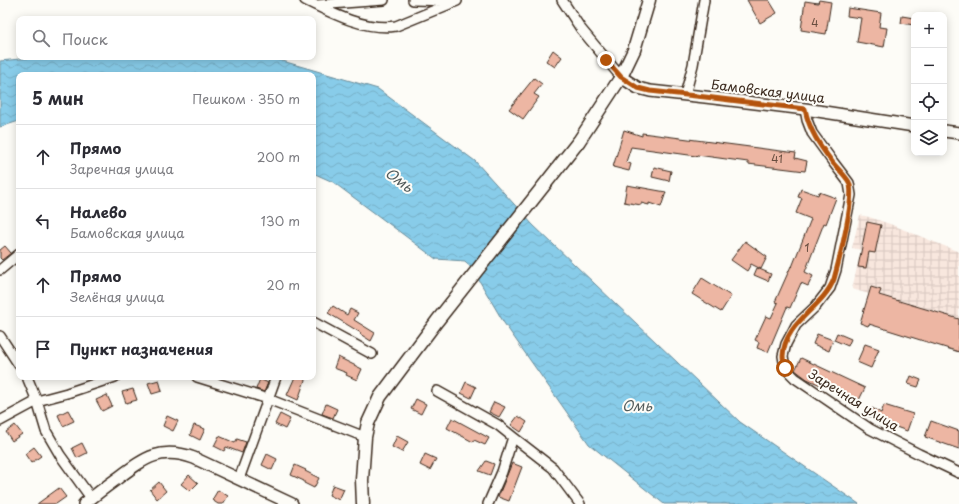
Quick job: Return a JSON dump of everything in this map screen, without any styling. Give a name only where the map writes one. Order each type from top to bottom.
[{"type":"main road","points":[[363,504],[362,480],[364,437],[368,423],[380,397],[437,321],[579,141],[621,77],[634,50],[649,0]]},
{"type":"street","points":[[305,0],[345,18],[377,27],[387,28],[396,26],[458,0]]},
{"type":"street","points":[[315,5],[384,0]]},
{"type":"street","points":[[413,0],[458,0]]},
{"type":"street","points":[[562,0],[581,29],[621,77]]},
{"type":"street","points":[[685,95],[704,0]]},
{"type":"street","name":"Бамовская улица","points":[[621,77],[638,88],[644,90],[805,109],[911,126]]},
{"type":"street","name":"Заречная улица","points":[[805,109],[812,133],[849,183],[852,195],[836,270],[830,288],[816,306],[796,325],[786,344],[783,356],[785,368],[795,378],[870,429],[918,454],[959,472]]},
{"type":"street","points":[[947,131],[959,133]]},
{"type":"street","points":[[0,270],[16,257]]},
{"type":"street","points":[[316,324],[372,354]]},
{"type":"street","points":[[0,336],[16,360]]},
{"type":"street","points":[[28,380],[37,401],[46,431],[87,501],[142,460],[173,452],[194,458],[292,504]]},
{"type":"street","points":[[0,421],[37,401],[106,380]]},
{"type":"street","points":[[207,380],[268,399],[364,437]]},
{"type":"street","points":[[239,479],[275,380]]},
{"type":"street","points":[[437,391],[498,424],[553,468],[580,504]]},
{"type":"street","points":[[488,504],[502,472],[514,437]]},
{"type":"shaded area","points":[[860,215],[890,224],[959,252],[959,352],[869,324],[868,326],[860,323],[869,294],[852,289],[861,250],[852,248]]},
{"type":"water","name":"Омь","points":[[16,59],[279,60],[378,89],[475,161],[533,225],[740,422],[859,504],[664,504],[589,444],[504,323],[473,270],[465,261],[436,259],[333,182],[316,174],[316,72],[16,72],[16,122],[0,127],[0,61]]},
{"type":"building","points":[[747,0],[769,0],[777,13],[760,23]]},
{"type":"building","points":[[819,0],[831,2],[826,34],[801,30],[805,1],[818,3]]},
{"type":"building","points":[[848,8],[881,13],[879,27],[887,28],[884,47],[857,42],[861,18],[847,16]]},
{"type":"building","points":[[902,16],[911,18],[911,25],[901,23]]},
{"type":"building","points":[[553,50],[562,57],[555,67],[546,61]]},
{"type":"building","points":[[534,78],[542,84],[534,94],[539,97],[523,119],[509,109]]},
{"type":"building","points":[[624,130],[642,136],[642,133],[796,153],[795,158],[807,161],[805,171],[631,147],[626,162],[631,164],[629,171],[613,167]]},
{"type":"building","points":[[654,167],[671,171],[669,181],[652,177]]},
{"type":"building","points":[[627,185],[666,192],[661,207],[649,203],[649,205],[641,203],[641,205],[624,202]]},
{"type":"building","points":[[801,189],[818,195],[819,192],[836,198],[826,224],[824,223],[805,272],[813,276],[808,286],[801,283],[790,308],[787,307],[768,352],[757,348],[759,342],[755,340],[766,316],[771,318],[778,303],[775,302],[791,266],[792,267],[811,219],[796,213],[802,198],[798,197]]},
{"type":"building","points":[[867,222],[881,225],[875,253],[869,252],[866,268],[858,267]]},
{"type":"building","points":[[745,241],[767,257],[761,269],[751,264],[747,271],[731,260]]},
{"type":"building","points":[[5,246],[11,253],[2,260],[0,258],[0,250]]},
{"type":"building","points":[[757,268],[771,274],[768,281],[754,275]]},
{"type":"building","points":[[702,278],[731,296],[721,312],[692,294]]},
{"type":"building","points":[[871,287],[881,290],[879,295],[959,319],[959,352],[869,324],[868,326],[860,323]]},
{"type":"building","points":[[333,306],[347,315],[350,309],[358,313],[354,320],[375,333],[371,341],[360,334],[361,333],[328,313]]},
{"type":"building","points":[[837,333],[851,339],[848,346],[834,340]]},
{"type":"building","points":[[817,334],[833,340],[829,351],[813,344]]},
{"type":"building","points":[[865,344],[879,349],[871,368],[857,362]]},
{"type":"building","points":[[338,357],[362,369],[357,380],[346,375],[347,373],[334,368]]},
{"type":"building","points":[[801,358],[865,388],[858,402],[826,386],[825,387],[807,379],[795,370]]},
{"type":"building","points":[[911,376],[921,380],[918,387],[908,384]]},
{"type":"building","points":[[159,380],[162,391],[152,394],[148,383]]},
{"type":"building","points":[[260,380],[268,383],[264,392],[256,389]]},
{"type":"building","points":[[294,380],[305,380],[298,400],[287,395]]},
{"type":"building","points":[[466,382],[476,387],[471,398],[461,393]]},
{"type":"building","points":[[133,389],[137,400],[126,403],[122,392]]},
{"type":"building","points":[[107,395],[112,406],[102,411],[96,400]]},
{"type":"building","points":[[416,399],[426,404],[421,414],[411,409]]},
{"type":"building","points":[[494,402],[505,407],[499,417],[489,412]]},
{"type":"building","points":[[326,404],[337,409],[333,418],[322,414]]},
{"type":"building","points":[[884,405],[913,414],[907,431],[867,415],[872,408],[881,413]]},
{"type":"building","points":[[68,410],[74,421],[63,426],[58,415]]},
{"type":"building","points":[[280,414],[290,419],[285,429],[275,424]]},
{"type":"building","points":[[167,416],[178,421],[173,431],[163,426]]},
{"type":"building","points":[[518,416],[527,422],[521,432],[511,425]]},
{"type":"building","points":[[452,418],[489,438],[485,445],[474,440],[473,442],[447,428]]},
{"type":"building","points":[[931,421],[959,431],[959,449],[925,437]]},
{"type":"building","points":[[15,425],[22,434],[12,441],[6,432]]},
{"type":"building","points":[[194,425],[205,429],[200,440],[190,435]]},
{"type":"building","points":[[219,436],[235,443],[237,439],[246,442],[242,453],[226,447],[224,451],[214,446]]},
{"type":"building","points":[[397,436],[408,442],[402,452],[392,447]]},
{"type":"building","points":[[82,443],[87,453],[77,458],[72,448]]},
{"type":"building","points":[[34,447],[41,456],[31,463],[25,454]]},
{"type":"building","points":[[267,454],[277,459],[272,470],[262,465]]},
{"type":"building","points":[[425,454],[436,459],[430,470],[420,465]]},
{"type":"building","points":[[486,461],[494,464],[490,475],[479,471]]},
{"type":"building","points":[[512,463],[522,467],[509,501],[498,497]]},
{"type":"building","points":[[295,465],[319,478],[314,488],[291,475]]},
{"type":"building","points":[[189,475],[198,483],[190,491],[181,484]]},
{"type":"building","points":[[159,482],[166,491],[157,499],[150,490]]},
{"type":"building","points":[[333,485],[344,489],[339,500],[329,495]]},
{"type":"building","points":[[59,488],[66,497],[56,504],[37,504]]},
{"type":"building","points":[[218,490],[228,496],[223,504],[218,504],[212,500]]},
{"type":"route","points":[[606,60],[621,77],[638,88],[650,91],[805,109],[812,133],[849,183],[852,195],[850,208],[834,279],[830,288],[816,306],[796,325],[786,344],[783,356],[785,368]]}]
